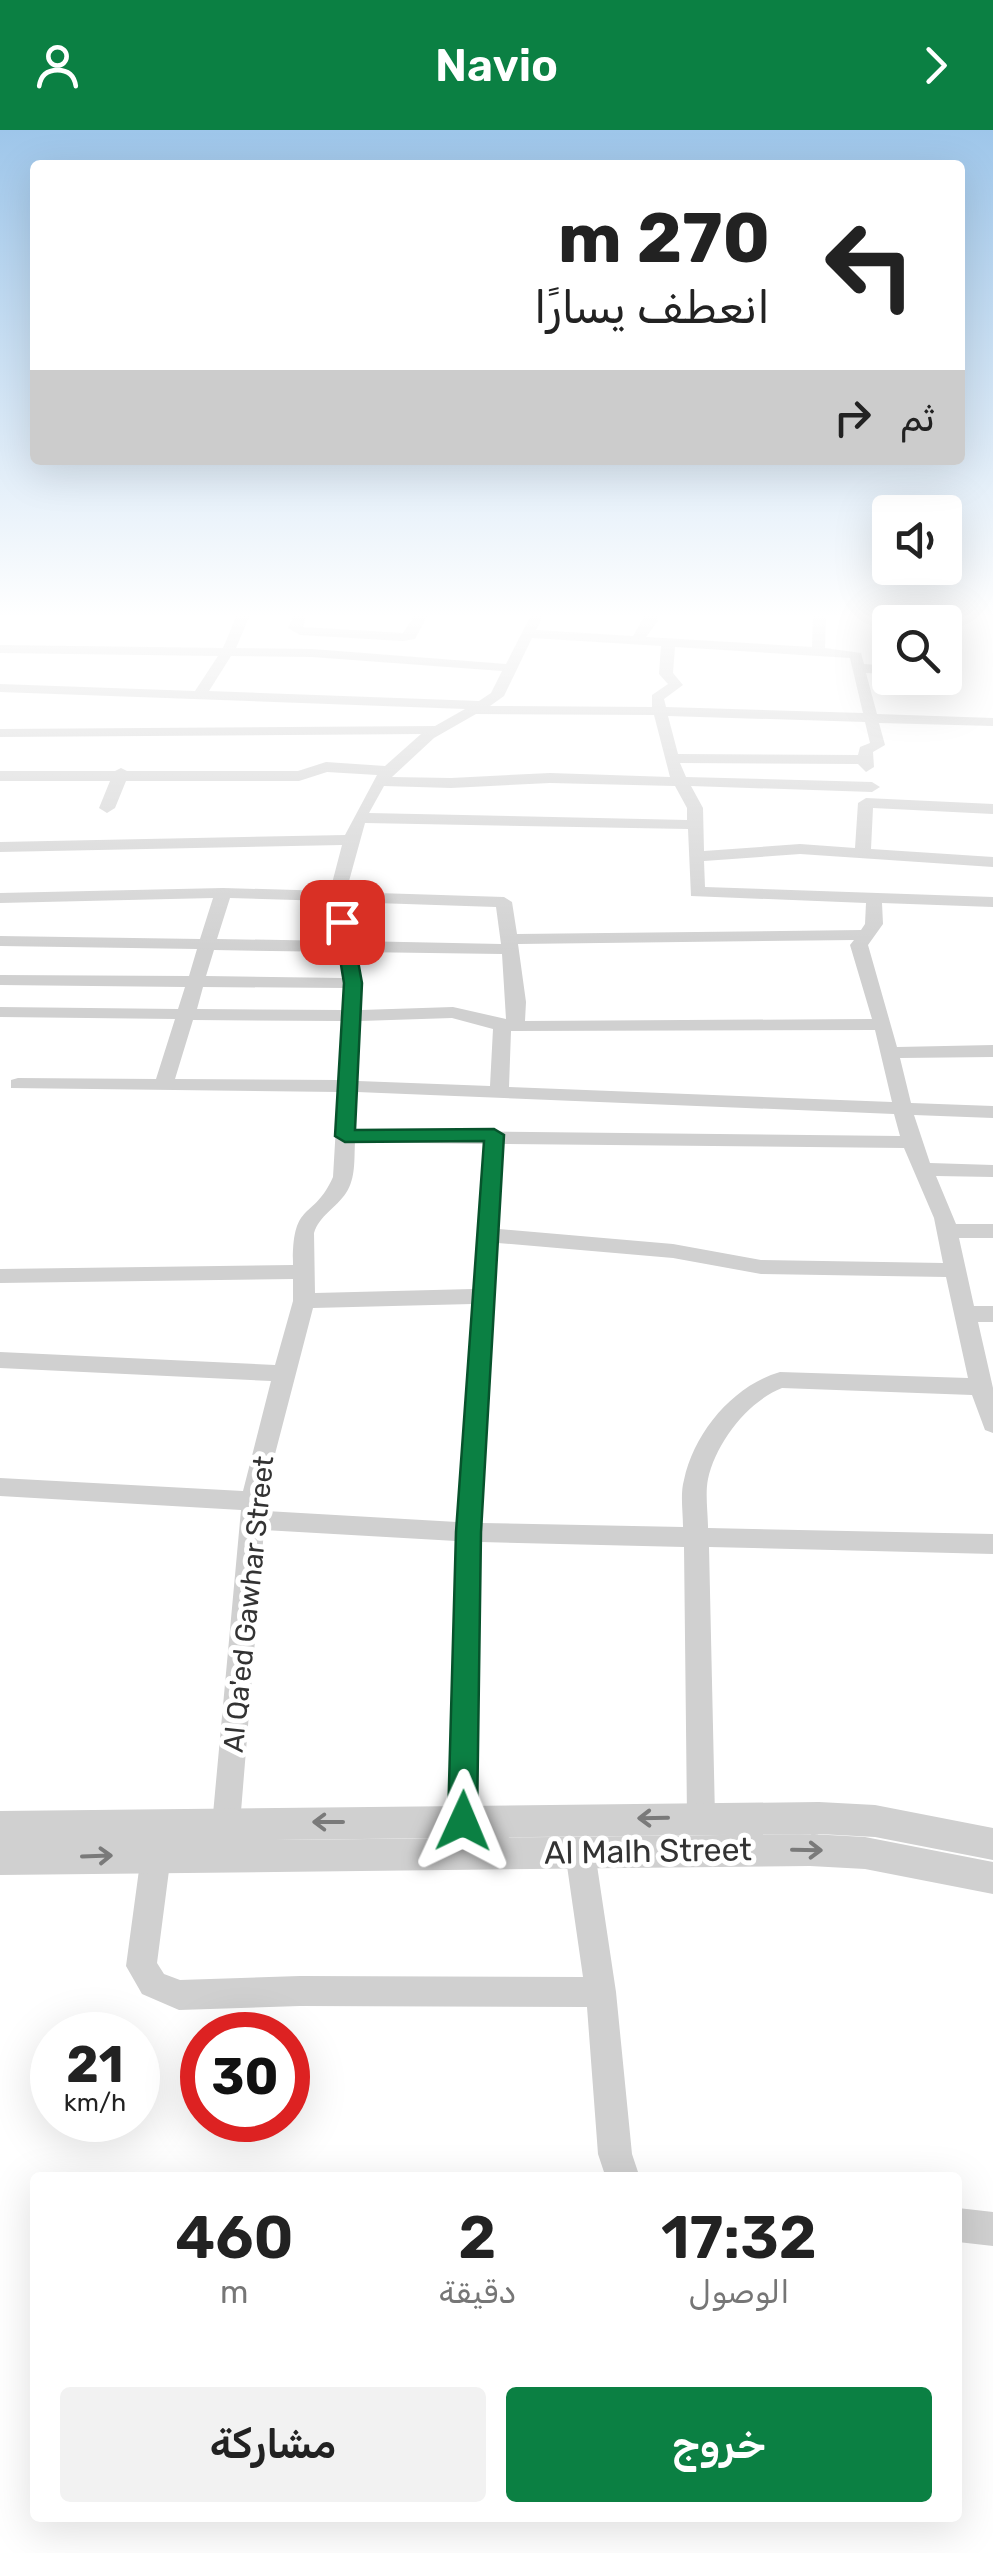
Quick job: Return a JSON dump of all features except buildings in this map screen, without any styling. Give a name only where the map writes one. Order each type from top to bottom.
[{"type":"street","points":[[0,733],[435,728]]},
{"type":"street","name":"Al Qa'ed Gawhar Street","points":[[225,1839],[253,1510],[266,1437],[304,1300],[303,1234],[307,1221],[341,1184],[353,983],[336,899],[359,818],[383,776],[441,728]]},
{"type":"street","points":[[665,728],[678,782],[691,796],[697,826],[696,889],[704,895],[993,902]]},
{"type":"street","points":[[873,728],[878,745],[865,750],[864,760],[875,795]]},
{"type":"street","points":[[672,758],[864,760]]},
{"type":"street","points":[[0,776],[299,776],[326,767],[451,783],[550,778],[678,782],[875,795],[993,809]]},
{"type":"street","points":[[107,808],[121,773]]},
{"type":"street","points":[[864,851],[863,806],[875,795]]},
{"type":"street","points":[[359,818],[584,820],[697,826]]},
{"type":"street","points":[[0,848],[352,840]]},
{"type":"street","points":[[695,858],[780,850],[864,851],[884,858],[993,862]]},
{"type":"street","points":[[164,1085],[223,894]]},
{"type":"street","points":[[0,898],[223,894],[504,902],[517,1002],[509,1026],[499,1094]]},
{"type":"street","points":[[874,898],[874,924],[858,945],[890,1053],[910,1142],[935,1194],[947,1231],[993,1424]]},
{"type":"street","points":[[0,941],[511,944],[863,935]]},
{"type":"street","points":[[0,980],[353,983]]},
{"type":"street","points":[[0,1012],[352,1016],[453,1012],[509,1026],[882,1024]]},
{"type":"street","points":[[890,1053],[993,1051]]},
{"type":"street","points":[[18,1084],[348,1086],[993,1112]]},
{"type":"street","points":[[463,1821],[469,1532],[494,1135]]},
{"type":"street","points":[[345,1136],[910,1142]]},
{"type":"street","points":[[920,1168],[993,1170]]},
{"type":"street","points":[[947,1231],[993,1232]]},
{"type":"street","points":[[487,1235],[644,1248],[761,1267],[954,1270]]},
{"type":"street","points":[[0,1276],[305,1272]]},
{"type":"street","points":[[304,1300],[483,1296]]},
{"type":"street","points":[[965,1314],[993,1314]]},
{"type":"street","points":[[0,1360],[285,1374]]},
{"type":"street","points":[[701,1818],[695,1482],[710,1444],[758,1388],[790,1379],[984,1375]]},
{"type":"street","points":[[0,1486],[469,1532],[993,1544]]},
{"type":"street","name":"Al Malh Street","points":[[0,1859],[156,1855],[225,1839],[463,1821],[875,1821],[993,1844]]},
{"type":"street","name":"Al Malh Street","points":[[0,1827],[580,1852],[865,1853],[993,1878]]},
{"type":"street","points":[[580,1852],[601,1992],[615,2154],[620,2172]]},
{"type":"street","points":[[156,1855],[141,1966],[146,1977],[164,1990],[210,1996],[300,1991],[601,1992]]},
{"type":"street","points":[[962,2225],[993,2229]]},
{"type":"route","points":[[342,922],[353,983],[345,1136],[494,1135],[469,1532],[463,1821]]}]
